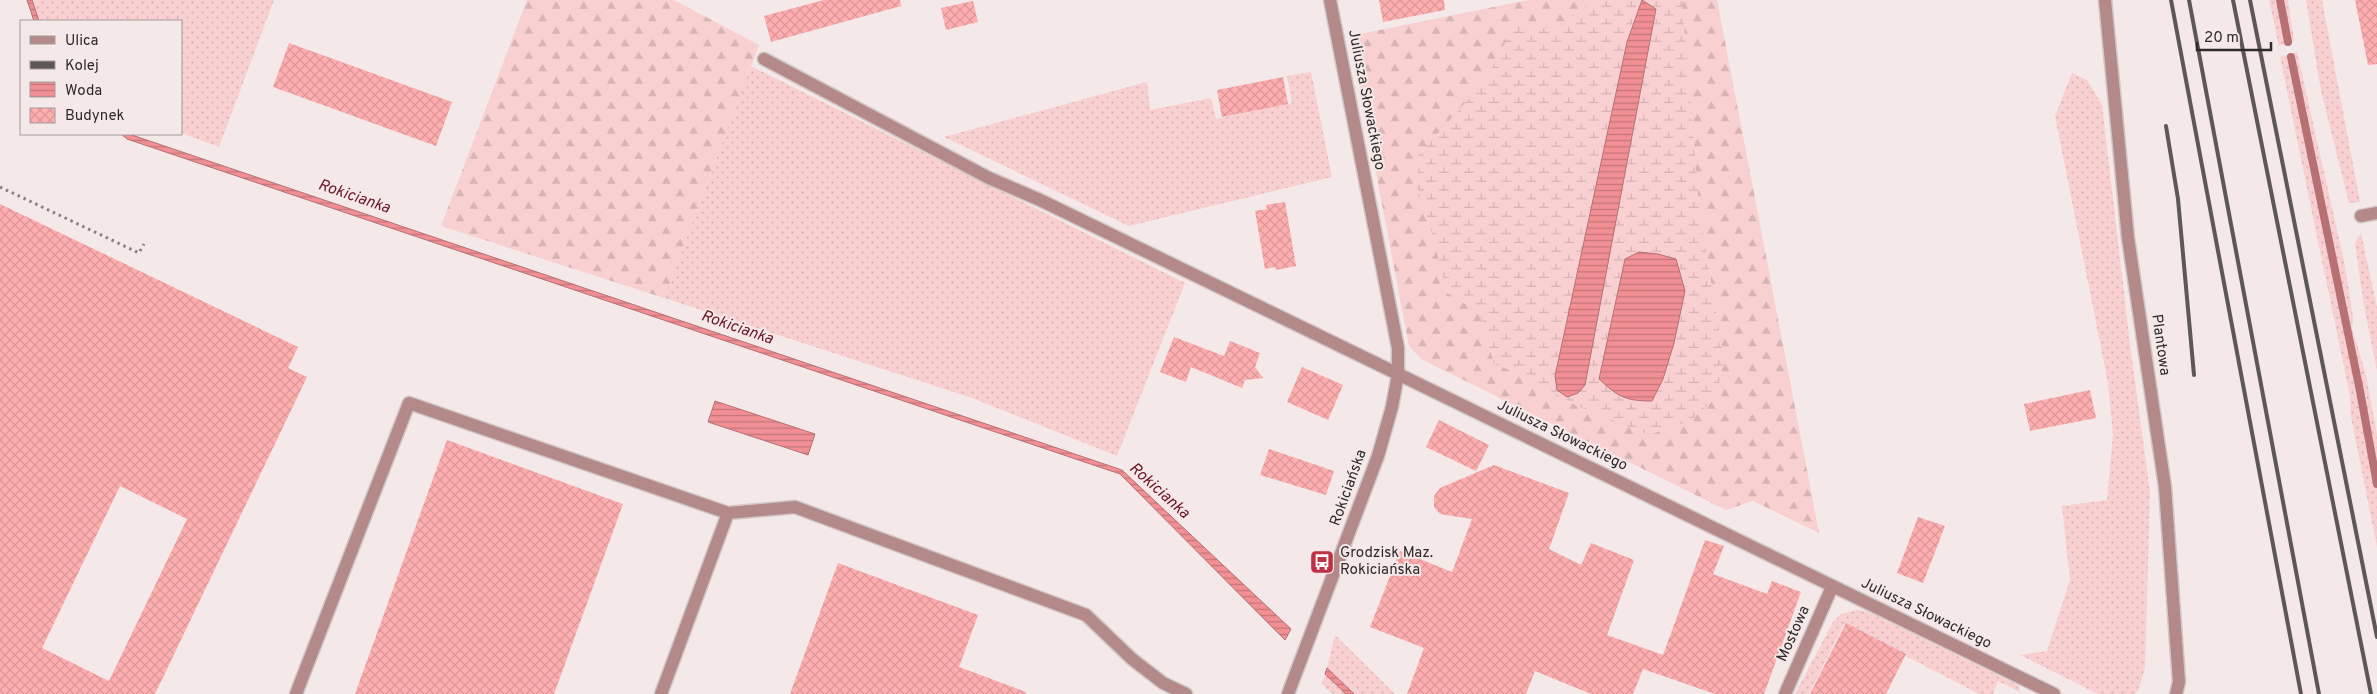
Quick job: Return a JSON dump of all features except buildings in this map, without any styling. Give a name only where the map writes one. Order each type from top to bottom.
[{"type":"street","name":"Juliusza Słowackiego","points":[[1330,0],[1398,348],[1398,374],[2054,694]]},
{"type":"street","name":"Plantowa","points":[[2104,0],[2128,238],[2165,487],[2179,682],[2176,694]]},
{"type":"street","points":[[764,59],[990,178],[1040,200],[1398,374]]},
{"type":"street","points":[[2361,216],[2377,213]]},
{"type":"street","name":"Rokiciańska","points":[[1288,694],[1378,456],[1392,407],[1398,374]]},
{"type":"street","points":[[296,694],[409,403],[728,513],[795,507],[1086,615],[1132,659],[1163,683],[1186,694]]},
{"type":"street","points":[[661,694],[728,513]]},
{"type":"street","name":"Mostowa","points":[[1785,694],[1832,587]]},
{"type":"path","points":[[0,187],[139,253],[144,244]]},
{"type":"green space","points":[[32,0],[274,0],[219,147],[182,133],[182,20],[39,20]]},
{"type":"green space","points":[[527,0],[674,0],[759,45],[664,298],[441,226]]},
{"type":"green space","points":[[1529,0],[1717,0],[1819,533],[1753,501],[1726,510],[1421,359],[1409,346],[1350,36]]},
{"type":"green space","points":[[1594,0],[1682,0],[1699,207],[1724,360],[1716,398],[1690,421],[1649,435],[1575,405],[1522,375],[1494,364],[1480,313],[1447,293],[1432,233],[1417,186],[1419,154],[1484,82],[1513,28],[1554,28]]},
{"type":"green space","points":[[2269,0],[2288,0],[2294,41],[2279,46]]},
{"type":"green space","points":[[2306,0],[2322,0],[2360,202],[2349,203],[2321,91]]},
{"type":"green space","points":[[2297,52],[2344,261],[2353,316],[2352,329],[2365,371],[2377,434],[2377,547],[2351,417],[2350,396],[2280,57]]},
{"type":"green space","points":[[751,66],[1185,283],[1117,456],[972,398],[664,298]]},
{"type":"green space","points":[[1311,72],[1332,177],[1129,226],[944,137],[1147,82],[1150,110],[1211,98],[1216,119],[1292,103],[1287,76]]},
{"type":"green space","points":[[2072,73],[2087,80],[2102,105],[2130,344],[2150,493],[2145,668],[2139,688],[2135,694],[2098,694],[2020,655],[2047,651],[2070,580],[2062,506],[2107,500],[2113,434],[2108,383],[2055,116]]},
{"type":"green space","points":[[2361,233],[2377,307],[2377,371],[2364,306],[2355,243]]},
{"type":"green space","points":[[1857,610],[1868,612],[2018,685],[2020,692],[1998,681],[1993,694],[1979,694],[1844,624],[1809,694],[1795,694],[1833,622],[1841,614]]},
{"type":"green space","points":[[1335,635],[1395,694],[1354,694],[1327,668]]},
{"type":"green space","points":[[1325,674],[1346,694],[1333,694],[1322,684]]},
{"type":"water","points":[[27,0],[32,0],[39,20],[34,20]]},
{"type":"water","points":[[1642,0],[1656,9],[1585,385],[1578,393],[1567,397],[1557,390],[1555,376],[1627,42]]},
{"type":"water","points":[[122,135],[132,135],[1122,470],[1291,629],[1285,640],[1120,474],[127,139]]},
{"type":"water","points":[[1639,252],[1658,254],[1676,259],[1685,291],[1674,343],[1663,379],[1652,401],[1623,397],[1599,379],[1625,259]]},
{"type":"water","points":[[715,401],[815,434],[808,455],[708,422]]},
{"type":"water","points":[[1327,668],[1354,694],[1346,694],[1325,674]]},
{"type":"waterway","points":[[2280,0],[2288,42]]},
{"type":"waterway","points":[[2291,57],[2360,391],[2377,484]]},
{"type":"railway","points":[[2171,0],[2301,694]]},
{"type":"railway","points":[[2189,0],[2319,694]]},
{"type":"railway","points":[[2233,0],[2371,694]]},
{"type":"railway","points":[[2250,0],[2377,637]]},
{"type":"railway","points":[[2166,126],[2178,199],[2194,375]]},
{"type":"place","name":"Grodzisk Maz. Rokiciańska","points":[[1322,562]]},
{"type":"water label","name":"Rokicianka","points":[[354,197]]},
{"type":"water label","name":"Rokicianka","points":[[737,328]]},
{"type":"water label","name":"Rokicianka","points":[[1159,491]]}]
